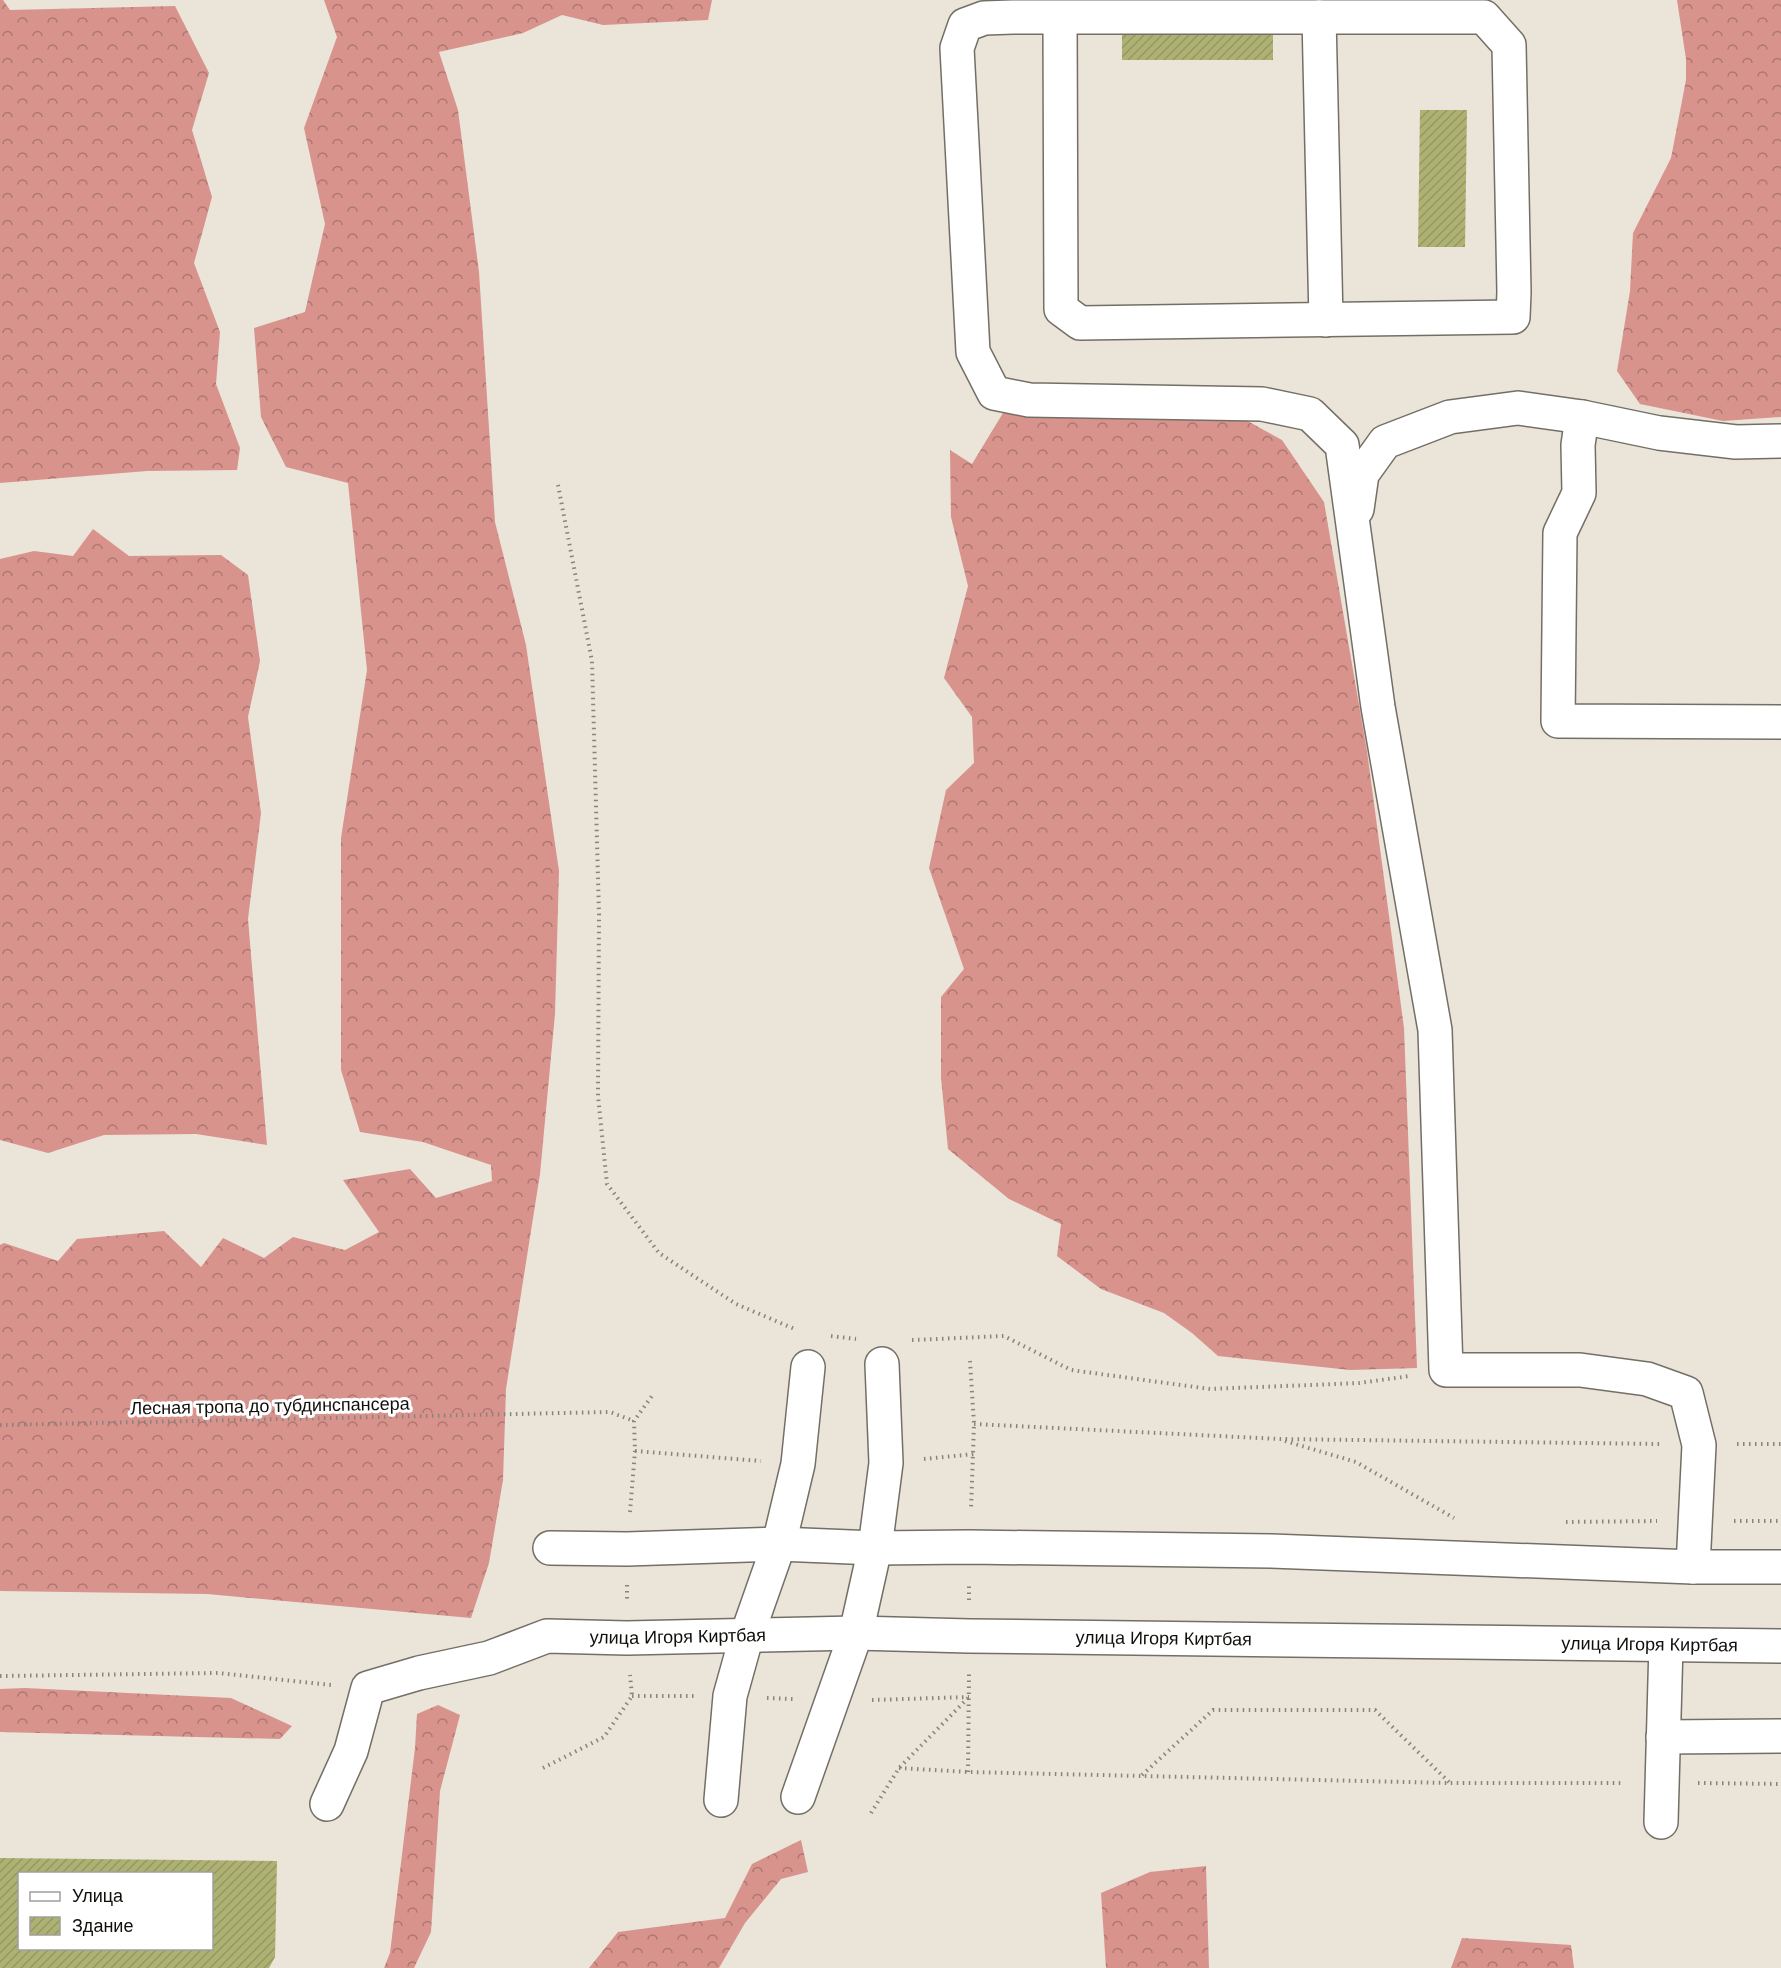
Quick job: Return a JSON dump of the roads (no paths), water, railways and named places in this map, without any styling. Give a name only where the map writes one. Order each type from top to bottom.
[{"type":"street","points":[[1060,16],[1061,309],[1080,323],[1513,317],[1509,45],[1484,16],[1060,16],[984,18],[965,25],[957,48],[973,352],[994,393],[1029,400],[1262,404],[1310,414],[1342,445],[1378,707],[1435,1030],[1446,1370],[1580,1370],[1647,1378],[1686,1393],[1698,1445],[1693,1568]]},
{"type":"street","points":[[1318,16],[1326,320]]},
{"type":"street","points":[[1354,532],[1362,474],[1385,441],[1450,417],[1518,408],[1582,417],[1659,433],[1736,441],[1781,441]]},
{"type":"street","points":[[1582,417],[1578,445],[1579,493],[1560,533],[1558,721],[1781,722]]},
{"type":"street","points":[[798,1797],[856,1633],[875,1548],[886,1463],[883,1348]]},
{"type":"street","points":[[721,1800],[730,1696],[747,1635],[779,1544],[798,1464],[808,1367]]},
{"type":"street","points":[[550,1548],[627,1549],[779,1544],[875,1548],[969,1546],[1271,1551],[1693,1568],[1781,1567]]},
{"type":"street","name":"улица Игоря Киртбая","points":[[327,1804],[351,1751],[368,1688],[419,1673],[489,1658],[547,1636],[627,1638],[856,1633],[1781,1646]]},
{"type":"street","points":[[1661,1822],[1666,1645]]},
{"type":"street","points":[[1664,1737],[1781,1736]]}]
